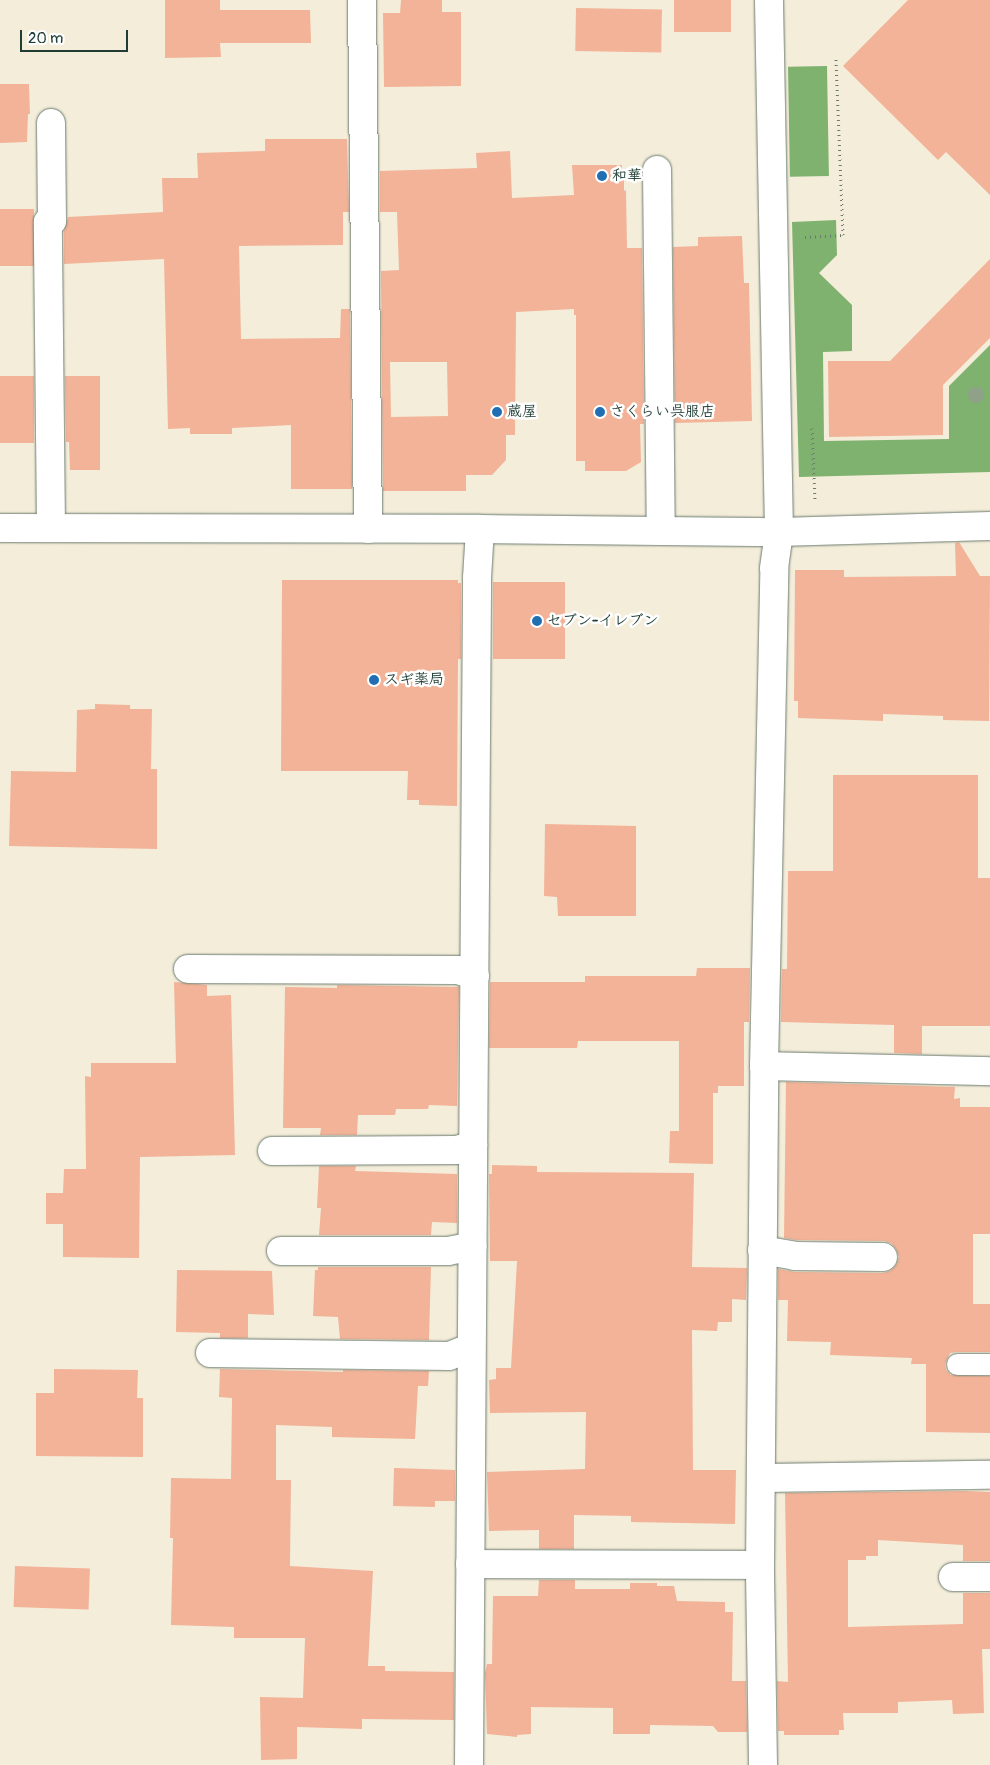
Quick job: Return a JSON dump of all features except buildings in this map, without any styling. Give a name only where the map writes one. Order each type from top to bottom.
[{"type":"street","points":[[362,0],[368,529]]},
{"type":"street","points":[[761,1764],[760,1565],[764,1066],[774,568],[779,532],[769,0]]},
{"type":"street","points":[[51,123],[52,222],[48,222],[51,528]]},
{"type":"street","points":[[657,170],[661,530]]},
{"type":"street","points":[[0,528],[779,532],[990,526]]},
{"type":"street","points":[[469,1765],[476,578],[480,529]]},
{"type":"street","points":[[188,969],[458,970],[475,976]]},
{"type":"street","points":[[764,1066],[990,1071]]},
{"type":"street","points":[[272,1151],[457,1150],[473,1145]]},
{"type":"street","points":[[281,1251],[448,1251],[472,1246]]},
{"type":"street","points":[[762,1250],[795,1256],[883,1257]]},
{"type":"street","points":[[210,1353],[449,1356],[470,1348]]},
{"type":"street","points":[[761,1478],[990,1475]]},
{"type":"street","points":[[470,1564],[760,1565]]},
{"type":"street","points":[[953,1577],[990,1577]]},
{"type":"lane","points":[[957,1364],[990,1364]]},
{"type":"path","points":[[805,247],[804,237],[843,235],[836,57]]},
{"type":"path","points":[[812,423],[815,501]]},
{"type":"green space","points":[[827,66],[829,176],[790,177],[788,67]]},
{"type":"green space","points":[[836,220],[837,255],[819,273],[852,305],[852,351],[823,352],[824,441],[949,439],[949,386],[990,345],[990,472],[799,477],[792,222]]},
{"type":"place","name":"和華","points":[[602,176]]},
{"type":"place","name":"蔵屋","points":[[497,412]]},
{"type":"place","name":"さくらい呉服店","points":[[600,412]]},
{"type":"place","name":"セブン-イレブン","points":[[537,621]]},
{"type":"place","name":"スギ薬局","points":[[374,680]]}]
